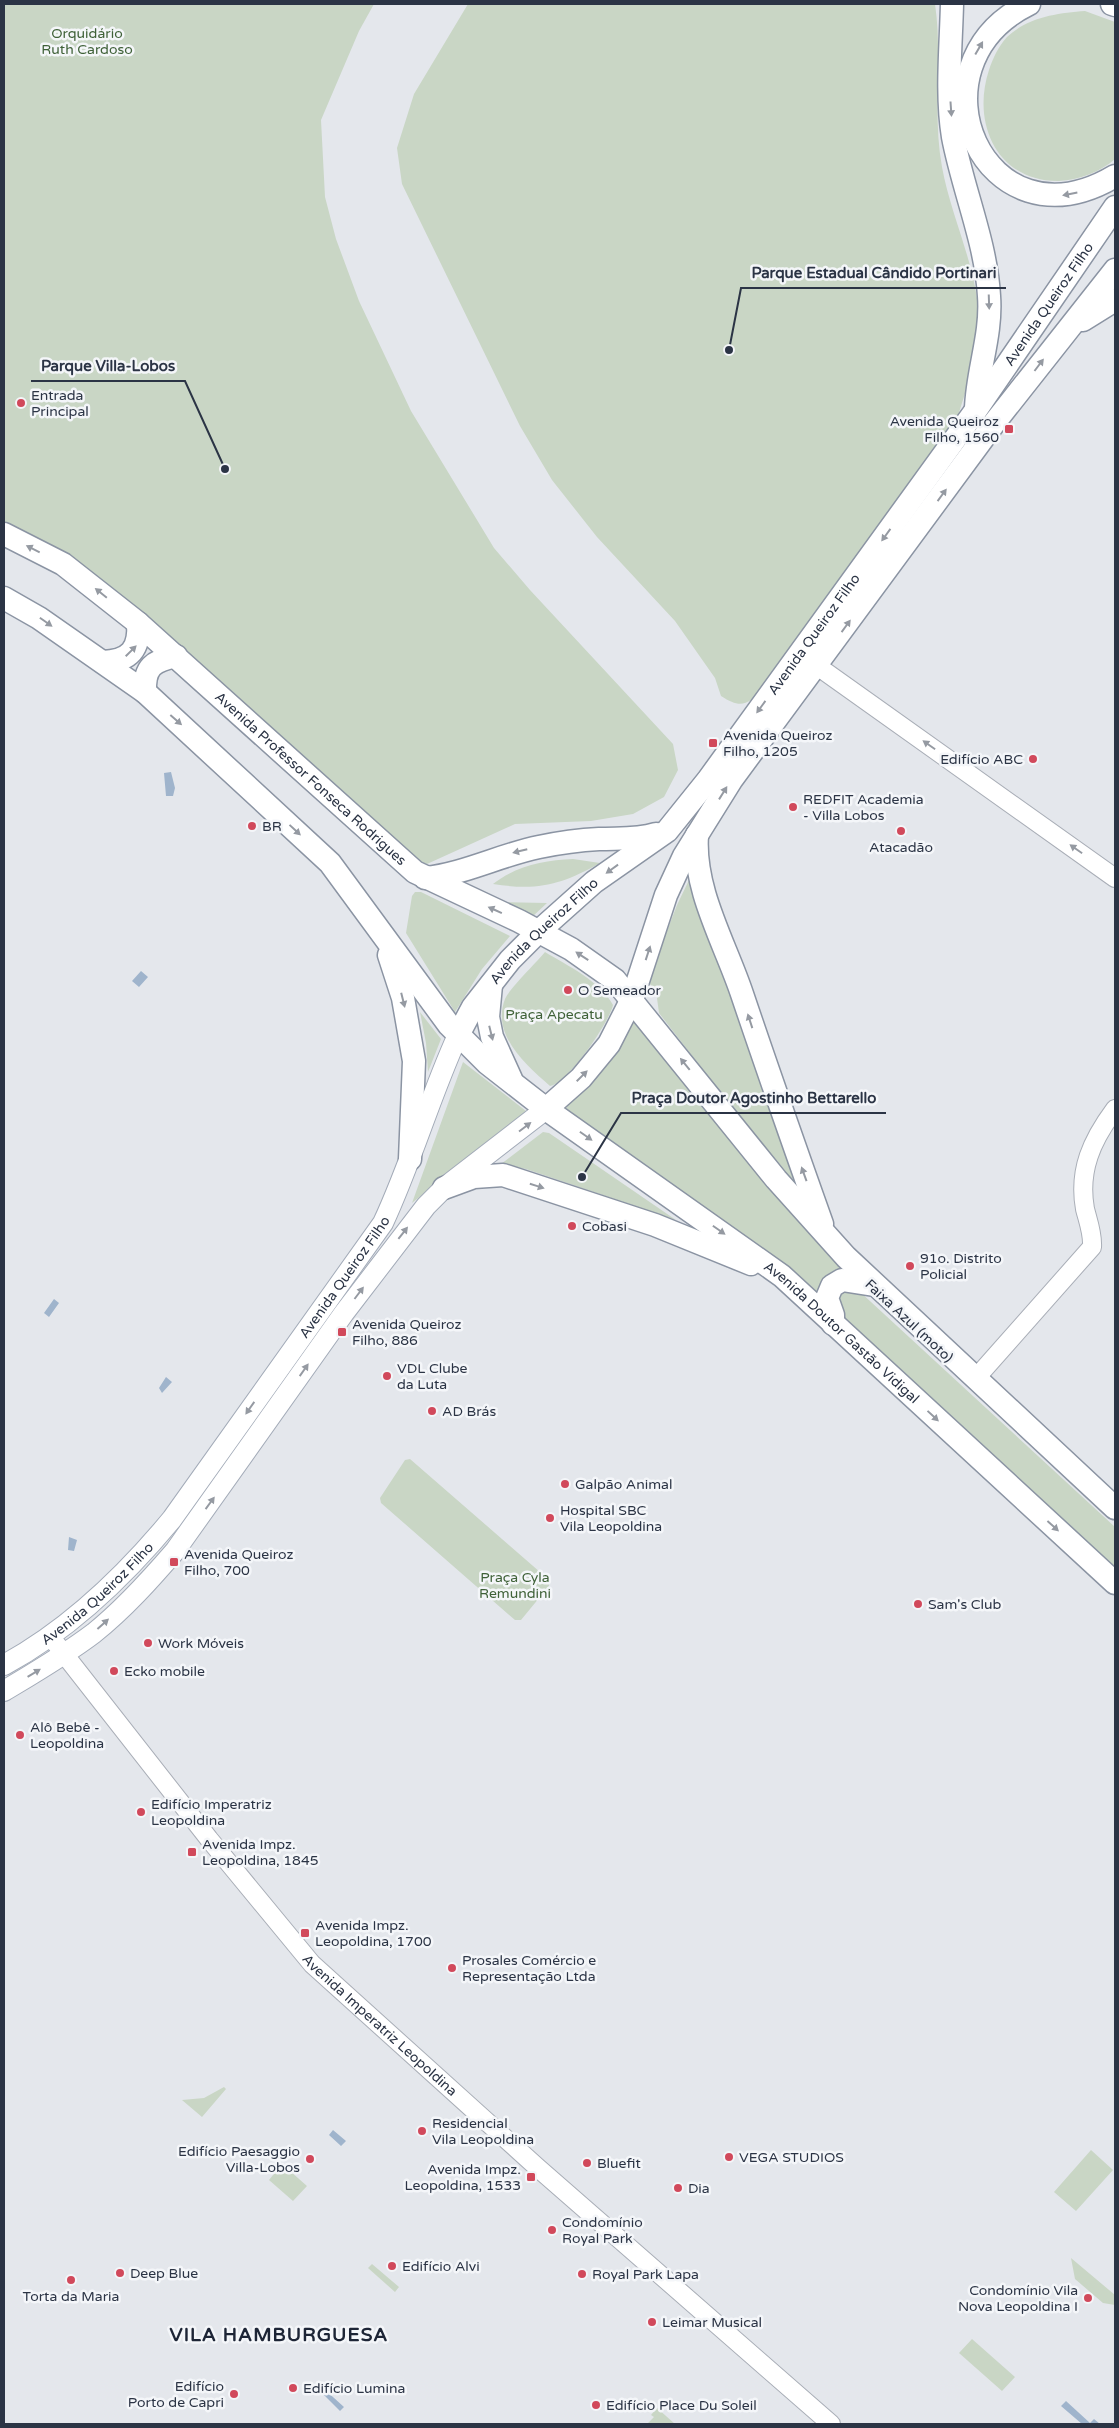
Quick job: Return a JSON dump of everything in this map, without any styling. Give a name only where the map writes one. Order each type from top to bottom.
[{"type":"highway","points":[[952,4],[950,92],[953,134],[985,262],[990,298],[987,338],[976,390],[976,410]]},
{"type":"highway","points":[[1029,4],[999,22],[986,37],[976,53],[967,88],[967,108],[976,147],[987,164],[1004,178],[1022,188],[1040,194],[1057,196],[1073,193],[1102,184],[1115,176]]},
{"type":"highway","name":"Avenida Queiroz Filho","points":[[546,1109],[596,1062],[609,1044],[632,999],[666,895],[684,856],[697,834],[809,660],[976,410],[1115,207]]},
{"type":"highway","name":"Avenida Queiroz Filho","points":[[458,1035],[473,1007],[510,960],[538,932],[594,882],[667,831],[809,660],[1115,270]]},
{"type":"highway","points":[[1071,326],[1096,314],[1115,300]]},
{"type":"highway","name":"Avenida Professor Fonseca Rodrigues","points":[[4,534],[63,564],[138,623],[351,812],[403,863],[425,878],[538,932],[594,964],[615,980],[632,999]]},
{"type":"highway","points":[[4,598],[39,618],[145,692],[330,863],[458,1035],[487,1063],[546,1109]]},
{"type":"highway","points":[[103,662],[122,659],[134,649],[138,642],[138,623]]},
{"type":"highway","points":[[145,692],[146,676],[152,665],[176,656]]},
{"type":"highway","points":[[425,878],[453,874],[520,851],[565,843],[647,837],[667,831]]},
{"type":"highway","points":[[697,834],[696,853],[701,881],[742,994],[765,1069],[827,1236]]},
{"type":"highway","points":[[384,937],[403,998],[414,1061],[410,1159]]},
{"type":"highway","points":[[491,985],[488,1017],[492,1037],[514,1084]]},
{"type":"highway","points":[[632,999],[776,1179],[872,1285],[976,1378],[1115,1508]]},
{"type":"highway","name":"Avenida Doutor Gastão Vidigal","points":[[546,1109],[782,1276],[1115,1583]]},
{"type":"highway","points":[[444,1188],[474,1177],[503,1175],[655,1225],[782,1276]]},
{"type":"highway","points":[[833,1324],[834,1315],[827,1298],[832,1286],[842,1280],[872,1285]]},
{"type":"main road","name":"Avenida Queiroz Filho","points":[[4,1665],[50,1636],[75,1617],[125,1572],[172,1519],[383,1223],[410,1159],[429,1103],[458,1035]]},
{"type":"main road","name":"Avenida Queiroz Filho","points":[[4,1691],[64,1654],[95,1632],[152,1580],[175,1551],[404,1233],[426,1206],[444,1188],[546,1109]]},
{"type":"street","points":[[809,660],[1115,878]]},
{"type":"street","points":[[976,1378],[1092,1247],[1092,1236],[1083,1193],[1083,1176],[1090,1150],[1115,1109]]},
{"type":"street","name":"Faixa Azul (moto)","points":[[723,1112],[797,1208],[872,1285],[1115,1512]]},
{"type":"street","name":"Avenida Imperatriz Leopoldina","points":[[50,1636],[278,1925],[312,1964],[532,2163],[831,2424]]},
{"type":"green space","name":"Orquidário Ruth Cardoso","points":[[4,4],[374,4],[359,31],[321,120],[325,197],[336,239],[359,301],[411,411],[494,548],[530,590],[673,744],[678,770],[664,797],[633,814],[591,821],[515,824],[427,864],[402,855],[4,526]]},
{"type":"green space","points":[[468,4],[935,4],[938,45],[939,147],[947,188],[975,289],[979,331],[974,363],[958,416],[764,689],[748,702],[734,703],[721,696],[715,678],[675,621],[597,537],[552,480],[520,426],[402,184],[397,148],[414,94]]},
{"type":"green space","points":[[1085,11],[1115,22],[1115,159],[1096,171],[1074,179],[1059,181],[1038,179],[1020,172],[1005,161],[994,146],[987,129],[984,110],[984,90],[989,70],[1001,45],[1015,30],[1044,17]]},
{"type":"green space","points":[[573,859],[600,863],[573,877],[549,884],[523,887],[493,884],[521,868],[552,861]]},
{"type":"green space","points":[[690,878],[802,1190],[797,1192],[659,1013],[657,998],[648,980],[677,905]]},
{"type":"green space","name":"Praça Apecatu","points":[[415,892],[421,892],[510,936],[482,969],[455,1012],[406,933],[412,896]]},
{"type":"green space","points":[[499,902],[547,903],[531,918]]},
{"type":"green space","name":"Praça Apecatu","points":[[545,952],[592,981],[613,1005],[604,1025],[586,1052],[566,1075],[550,1086],[531,1069],[513,1048],[503,1025],[502,1012],[505,999],[517,982]]},
{"type":"green space","points":[[420,1012],[441,1039],[428,1072],[426,1043]]},
{"type":"green space","points":[[633,1021],[639,1023],[846,1271],[819,1294],[568,1112],[566,1107],[604,1069]]},
{"type":"green space","points":[[463,1062],[526,1111],[412,1203]]},
{"type":"green space","points":[[543,1132],[549,1133],[676,1220],[526,1169],[501,1164]]},
{"type":"green space","points":[[858,1290],[1115,1527],[1115,1571],[841,1315],[837,1292]]},
{"type":"green space","name":"Praça Cyla Remundini","points":[[410,1459],[548,1579],[549,1586],[521,1620],[515,1620],[381,1503],[380,1498],[405,1460]]},
{"type":"green space","points":[[224,2087],[226,2089],[202,2117],[182,2100],[204,2098]]},
{"type":"green space","points":[[1091,2150],[1113,2170],[1076,2211],[1054,2192]]},
{"type":"green space","points":[[282,2164],[307,2186],[293,2201],[269,2180]]},
{"type":"green space","points":[[1071,2258],[1115,2295],[1115,2305],[1103,2303],[1075,2279]]},
{"type":"green space","points":[[372,2264],[399,2287],[395,2292],[368,2268]]},
{"type":"green space","points":[[972,2339],[1015,2377],[1002,2391],[959,2353]]},
{"type":"green space","points":[[657,2408],[675,2424],[647,2424],[654,2417],[651,2415]]},
{"type":"water","points":[[171,772],[175,788],[173,796],[166,796],[164,773]]},
{"type":"water","points":[[141,971],[148,977],[139,987],[132,981]]},
{"type":"water","points":[[54,1299],[59,1303],[49,1317],[44,1313]]},
{"type":"water","points":[[166,1377],[172,1382],[162,1393],[159,1388]]},
{"type":"water","points":[[69,1537],[77,1540],[74,1551],[68,1550]]},
{"type":"water","points":[[333,2130],[346,2141],[341,2146],[329,2135]]},
{"type":"water","points":[[323,2388],[344,2407],[340,2411],[320,2391]]},
{"type":"water","points":[[1066,2401],[1090,2423],[1094,2419],[1100,2424],[1082,2424],[1061,2406]]},
{"type":"place","name":"Parque Estadual Cândido Portinari","points":[[729,350]]},
{"type":"place","name":"Entrada Principal","points":[[21,403]]},
{"type":"place","name":"Avenida Queiroz Filho, 1560","points":[[1009,429]]},
{"type":"place","name":"Parque Villa-Lobos","points":[[225,469]]},
{"type":"place","name":"Avenida Queiroz Filho, 1205","points":[[713,743]]},
{"type":"place","name":"Edifício ABC","points":[[1033,759]]},
{"type":"place","name":"REDFIT Academia - Villa Lobos","points":[[793,807]]},
{"type":"place","name":"BR","points":[[252,826]]},
{"type":"place","name":"Atacadão","points":[[901,831]]},
{"type":"place","name":"O Semeador","points":[[568,990]]},
{"type":"place","name":"Praça Doutor Agostinho Bettarello","points":[[582,1177]]},
{"type":"place","name":"Cobasi","points":[[572,1226]]},
{"type":"place","name":"91o. Distrito Policial","points":[[910,1266]]},
{"type":"place","name":"Avenida Queiroz Filho, 886","points":[[342,1332]]},
{"type":"place","name":"VDL Clube da Luta","points":[[387,1376]]},
{"type":"place","name":"AD Brás","points":[[432,1411]]},
{"type":"place","name":"Galpão Animal","points":[[565,1484]]},
{"type":"place","name":"Hospital SBC Vila Leopoldina","points":[[550,1518]]},
{"type":"place","name":"Avenida Queiroz Filho, 700","points":[[174,1562]]},
{"type":"place","name":"Sam's Club","points":[[918,1604]]},
{"type":"place","name":"Work Móveis","points":[[148,1643]]},
{"type":"place","name":"Ecko mobile","points":[[114,1671]]},
{"type":"place","name":"Alô Bebê - Leopoldina","points":[[20,1735]]},
{"type":"place","name":"Edifício Imperatriz Leopoldina","points":[[141,1812]]},
{"type":"place","name":"Avenida Impz. Leopoldina, 1845","points":[[192,1852]]},
{"type":"place","name":"Avenida Impz. Leopoldina, 1700","points":[[305,1933]]},
{"type":"place","name":"Prosales Comércio e Representação Ltda","points":[[452,1968]]},
{"type":"place","name":"Residencial Vila Leopoldina","points":[[422,2131]]},
{"type":"place","name":"VEGA STUDIOS","points":[[729,2157]]},
{"type":"place","name":"Edifício Paesaggio Villa-Lobos","points":[[310,2159]]},
{"type":"place","name":"Bluefit","points":[[587,2163]]},
{"type":"place","name":"Avenida Impz. Leopoldina, 1533","points":[[531,2177]]},
{"type":"place","name":"Dia","points":[[678,2188]]},
{"type":"place","name":"Condomínio Royal Park","points":[[552,2230]]},
{"type":"place","name":"Edifício Alvi","points":[[392,2266]]},
{"type":"place","name":"Deep Blue","points":[[120,2273]]},
{"type":"place","name":"Royal Park Lapa","points":[[582,2274]]},
{"type":"place","name":"Torta da Maria","points":[[71,2280]]},
{"type":"place","name":"Condomínio Vila Nova Leopoldina I","points":[[1088,2298]]},
{"type":"place","name":"Leimar Musical","points":[[652,2322]]},
{"type":"place","name":"Edifício Lumina","points":[[293,2388]]},
{"type":"place","name":"Edifício Porto de Capri","points":[[234,2394]]},
{"type":"place","name":"Edifício Place Du Soleil","points":[[596,2405]]},
{"type":"district","name":"VILA HAMBURGUESA","points":[[279,2335]]}]
